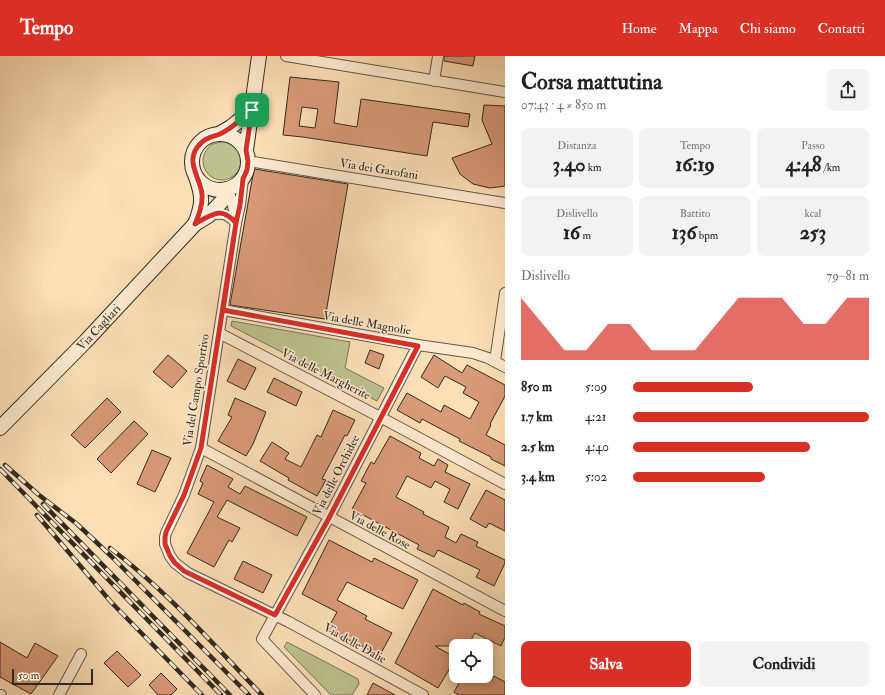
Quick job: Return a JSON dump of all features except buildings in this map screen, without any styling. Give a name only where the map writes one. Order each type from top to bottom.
[{"type":"street","points":[[252,110],[231,127],[219,134],[206,138],[196,149],[192,162],[196,176],[209,188],[218,190],[227,189],[238,184],[243,179],[247,170],[247,156],[259,56]]},
{"type":"street","points":[[286,56],[505,92]]},
{"type":"street","points":[[434,80],[438,56]]},
{"type":"street","points":[[219,134],[228,135],[235,138],[241,144],[247,156]]},
{"type":"street","name":"Via dei Garofani","points":[[247,156],[505,203]]},
{"type":"street","name":"Via Cagliari","points":[[195,224],[200,210],[202,194],[196,176]]},
{"type":"street","name":"Via del Campo Sportivo","points":[[243,179],[201,448],[184,495],[166,532],[165,541],[166,548],[173,560],[184,571],[275,615]]},
{"type":"street","name":"Via Cagliari","points":[[0,428],[85,342],[195,224],[208,216],[224,199],[227,189]]},
{"type":"street","name":"Via del Campo Sportivo","points":[[227,189],[237,221]]},
{"type":"street","points":[[208,216],[217,213],[224,213],[237,221]]},
{"type":"street","points":[[495,361],[505,293]]},
{"type":"street","name":"Via delle Magnolie","points":[[223,310],[418,346],[473,353],[495,361],[505,367]]},
{"type":"street","name":"Via delle Margherite","points":[[219,334],[380,417],[505,484]]},
{"type":"street","name":"Via delle Orchidee","points":[[315,695],[262,639],[329,518],[418,346]]},
{"type":"street","name":"Via delle Rose","points":[[201,448],[329,518],[505,611]]},
{"type":"street","name":"Via delle Dalie","points":[[275,615],[423,695]]},
{"type":"street","points":[[59,695],[81,654]]},
{"type":"green space","points":[[218,142],[226,142],[233,145],[238,150],[241,161],[238,172],[233,177],[226,180],[218,180],[211,177],[206,172],[203,165],[203,157],[206,150],[211,145]]},
{"type":"green space","points":[[232,321],[350,342],[345,368],[384,388],[377,401],[231,326]]},
{"type":"green space","points":[[287,642],[358,679],[359,684],[352,695],[331,695],[284,647]]},
{"type":"railway","points":[[5,465],[39,495],[77,524],[111,556],[249,695]]},
{"type":"railway","points":[[0,469],[221,695]]},
{"type":"railway","points":[[43,504],[230,695]]},
{"type":"railway","points":[[37,515],[111,602],[202,695]]},
{"type":"railway","points":[[110,548],[170,600],[262,695]]},
{"type":"route","points":[[252,110],[246,150],[248,161],[247,170],[243,179],[223,310],[418,346],[329,518],[275,615],[184,571],[170,556],[166,548],[165,541],[166,532],[189,484],[201,448],[236,223],[230,216],[224,213],[217,213],[208,216],[195,224],[200,210],[202,194],[193,169],[193,155],[200,143],[206,138],[219,134],[231,127],[252,110]]}]
